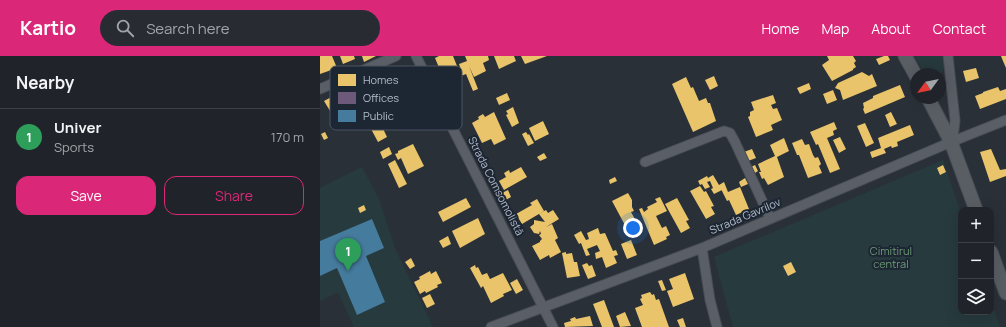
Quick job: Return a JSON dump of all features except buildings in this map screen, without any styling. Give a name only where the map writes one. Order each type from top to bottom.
[{"type":"main road","points":[[905,56],[912,68]]},
{"type":"main road","points":[[931,104],[951,142],[975,207]]},
{"type":"main road","points":[[994,260],[1006,293]]},
{"type":"street","points":[[373,66],[396,56]]},
{"type":"street","name":"Strada Comsomolistă","points":[[416,56],[421,66]]},
{"type":"street","points":[[948,56],[956,120],[951,142]]},
{"type":"street","points":[[320,89],[330,85]]},
{"type":"street","name":"Strada Gavrilov","points":[[491,327],[702,248],[770,218],[1006,120]]},
{"type":"street","name":"Strada Comsomolistă","points":[[454,130],[553,327]]},
{"type":"street","points":[[645,162],[724,131],[730,133],[770,218]]},
{"type":"street","points":[[702,248],[710,300],[717,327]]},
{"type":"green space","points":[[914,56],[942,56],[944,68],[922,68]]},
{"type":"green space","name":"Cimitirul central","points":[[943,160],[959,207],[958,315],[994,315],[994,310],[1000,327],[733,327],[714,257]]},
{"type":"green space","points":[[362,167],[379,199],[395,248],[433,327],[354,327],[338,292],[320,301],[320,188]]},
{"type":"place","name":"Univer","points":[[348,271]]}]
